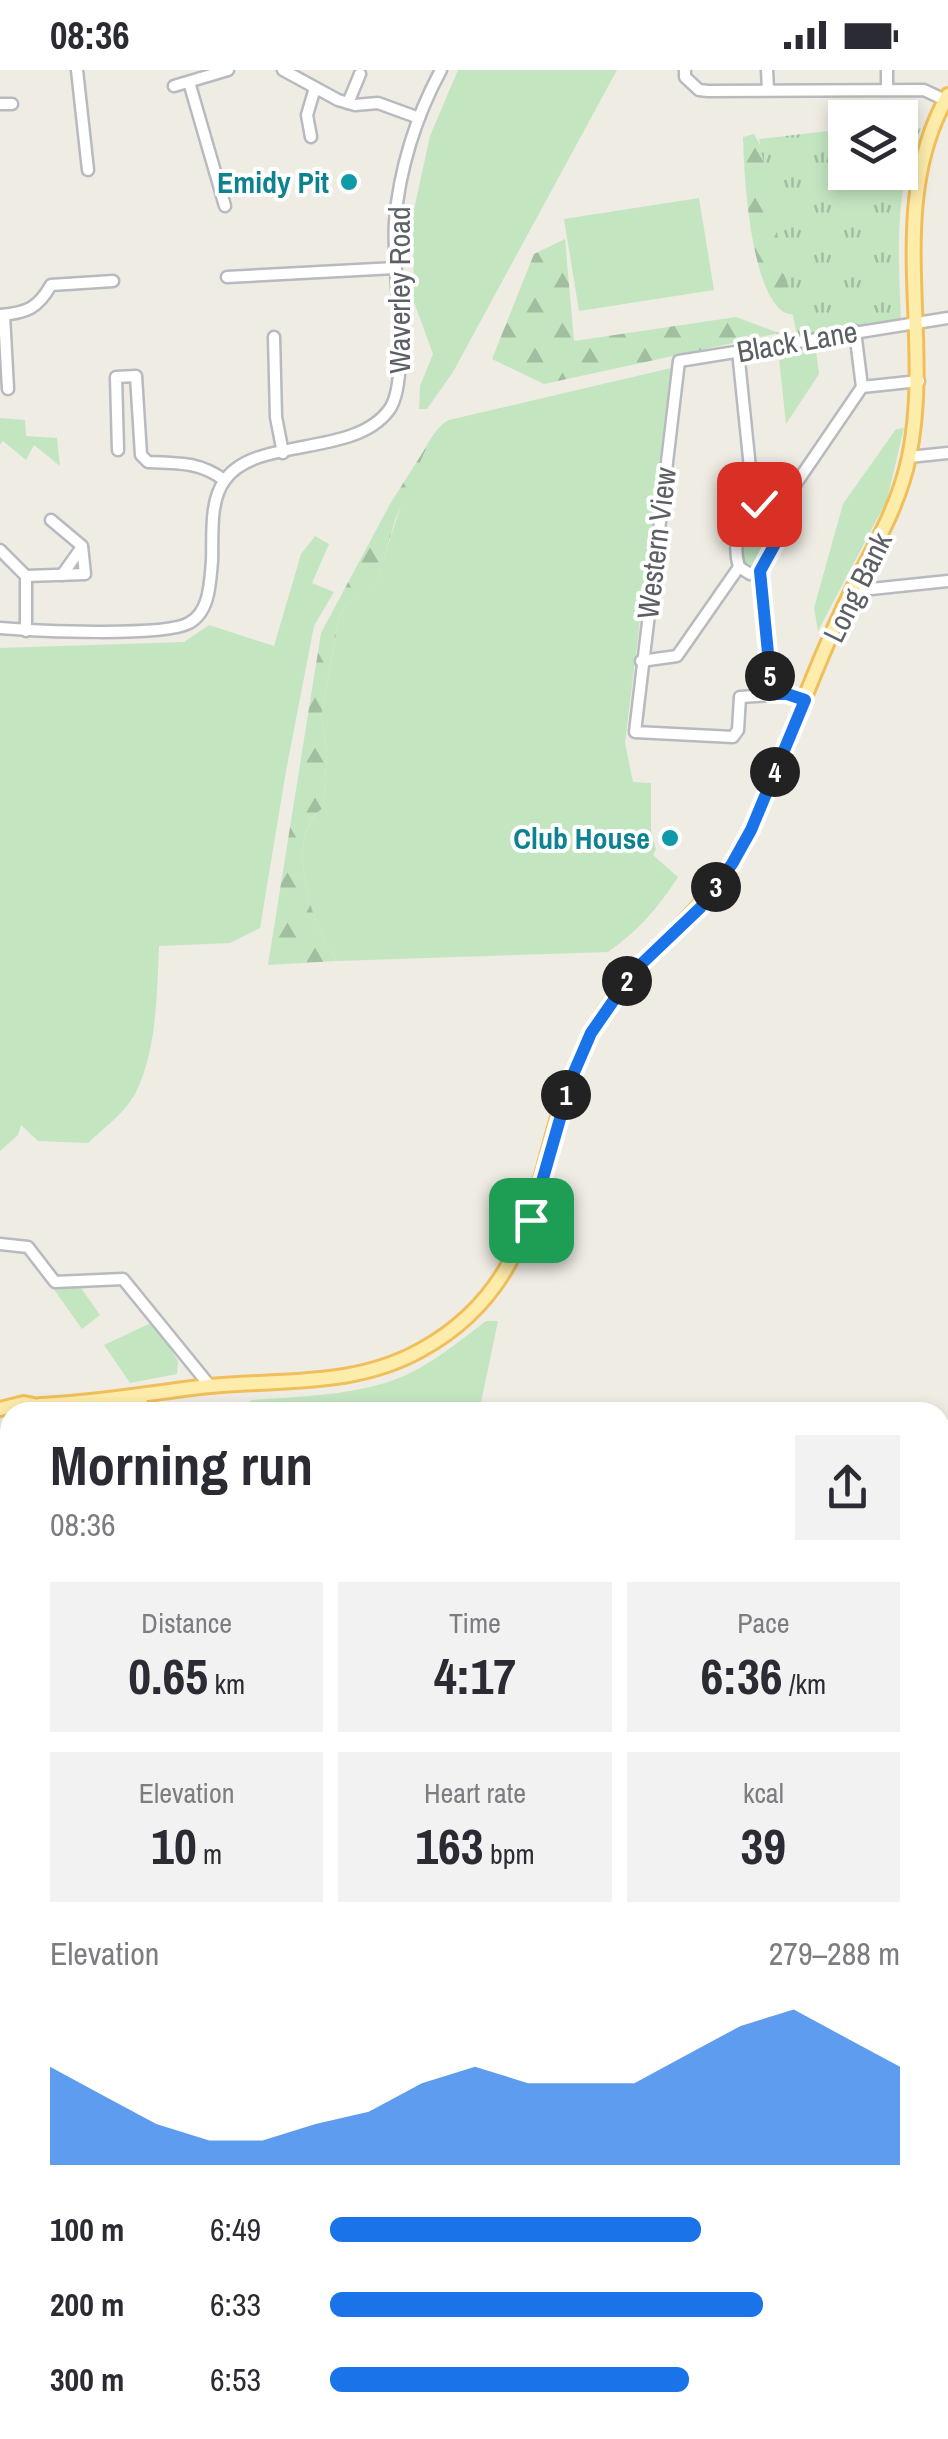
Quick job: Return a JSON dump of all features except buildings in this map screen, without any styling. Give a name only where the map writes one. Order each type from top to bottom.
[{"type":"main road","name":"Long Bank","points":[[77,1402],[366,1373],[422,1350],[478,1306],[502,1277],[531,1220],[572,1077],[591,1033],[634,971],[700,908],[732,864],[751,830],[852,591],[893,512],[909,457],[920,381],[913,230],[917,182],[926,143],[946,97]]},
{"type":"main road","name":"Long Bank","points":[[138,1402],[152,1394]]},
{"type":"street","points":[[77,70],[88,170]]},
{"type":"street","points":[[174,86],[228,70]]},
{"type":"street","points":[[283,70],[348,102],[376,102],[419,118]]},
{"type":"street","name":"Waverley Road","points":[[224,480],[250,461],[353,436],[390,410],[399,377],[395,218],[404,167],[419,118],[441,70]]},
{"type":"street","points":[[685,70],[685,77],[698,90],[924,90],[946,97]]},
{"type":"street","points":[[767,70],[768,90]]},
{"type":"street","points":[[887,70],[887,90]]},
{"type":"street","points":[[348,102],[360,74]]},
{"type":"street","points":[[189,82],[225,206]]},
{"type":"street","points":[[311,137],[306,115],[315,88]]},
{"type":"street","points":[[227,277],[395,268]]},
{"type":"street","points":[[8,389],[2,315],[36,307],[51,285],[114,281]]},
{"type":"street","name":"Black Lane","points":[[679,361],[948,318]]},
{"type":"street","points":[[805,700],[772,694],[760,571],[776,542],[776,513],[862,387],[856,331]]},
{"type":"street","points":[[274,337],[276,417],[283,453]]},
{"type":"street","points":[[641,661],[677,656],[739,567],[737,537],[754,507],[738,351]]},
{"type":"street","name":"Western View","points":[[679,361],[635,732],[733,737],[738,730],[740,697],[772,694]]},
{"type":"street","points":[[0,628],[162,630],[191,623],[206,600],[216,500],[224,480],[208,468],[192,463],[148,462],[142,455],[136,376],[116,377],[118,450]]},
{"type":"street","points":[[862,387],[920,381]]},
{"type":"street","points":[[909,457],[948,453]]},
{"type":"street","points":[[754,507],[763,503],[776,513]]},
{"type":"street","points":[[26,576],[85,574],[82,546],[51,520]]},
{"type":"street","points":[[62,575],[82,546]]},
{"type":"street","points":[[0,550],[26,576],[26,631]]},
{"type":"street","points":[[739,567],[750,574],[760,571]]},
{"type":"street","points":[[852,591],[948,582]]},
{"type":"street","points":[[0,1244],[28,1248],[54,1282],[122,1279],[210,1386]]},
{"type":"green space","points":[[458,70],[617,70],[453,372],[427,409],[419,409],[420,386],[433,354],[414,302],[413,214],[430,136]]},
{"type":"green space","points":[[828,131],[828,190],[903,190],[899,246],[901,319],[797,336],[759,139]]},
{"type":"green space","points":[[754,134],[764,152],[797,316],[782,311],[771,298],[756,255],[747,202],[743,137]]},
{"type":"green space","points":[[699,198],[714,290],[579,311],[564,219]]},
{"type":"green space","points":[[565,239],[574,341],[736,317],[779,333],[544,384],[492,359],[534,254]]},
{"type":"green space","points":[[815,344],[819,374],[786,424],[778,349]]},
{"type":"green space","points":[[671,368],[625,743],[633,782],[651,783],[651,831],[656,849],[653,855],[678,877],[647,918],[608,952],[337,961],[318,927],[305,883],[303,860],[304,839],[323,808],[327,753],[321,717],[339,617],[347,602],[375,590],[404,497],[426,447],[449,420]]},
{"type":"green space","points":[[0,418],[25,420],[26,436],[57,438],[60,466],[34,445],[26,460],[3,441],[0,445]]},
{"type":"green space","points":[[904,428],[887,500],[818,631],[814,608],[843,504],[896,429]]},
{"type":"green space","points":[[428,444],[395,520],[375,591],[347,602],[339,617],[321,717],[327,753],[323,808],[311,821],[304,839],[303,860],[305,883],[318,927],[337,961],[268,965],[321,633],[390,504]]},
{"type":"green space","points":[[757,509],[771,512],[773,537],[763,558],[750,569],[741,555],[742,539]]},
{"type":"green space","points":[[315,536],[329,544],[312,583],[334,592],[314,626],[260,928],[230,943],[159,946],[152,1039],[143,1076],[127,1106],[88,1143],[38,1141],[21,1125],[18,1135],[0,1151],[0,648],[184,642],[209,625],[274,646],[301,554]]},
{"type":"green space","points":[[79,1285],[100,1315],[82,1329],[53,1288]]},
{"type":"green space","points":[[486,1321],[498,1321],[481,1402],[250,1402],[368,1387],[399,1378]]},
{"type":"green space","points":[[153,1322],[178,1361],[177,1374],[130,1383],[104,1345]]},
{"type":"place","name":"Emidy Pit","points":[[349,182]]},
{"type":"place","name":"Club House","points":[[670,838]]},
{"type":"route","points":[[531,1220],[572,1077],[591,1033],[634,971],[700,908],[732,864],[751,830],[805,700],[772,694],[760,571],[774,550],[778,524],[772,507],[759,504]]}]
